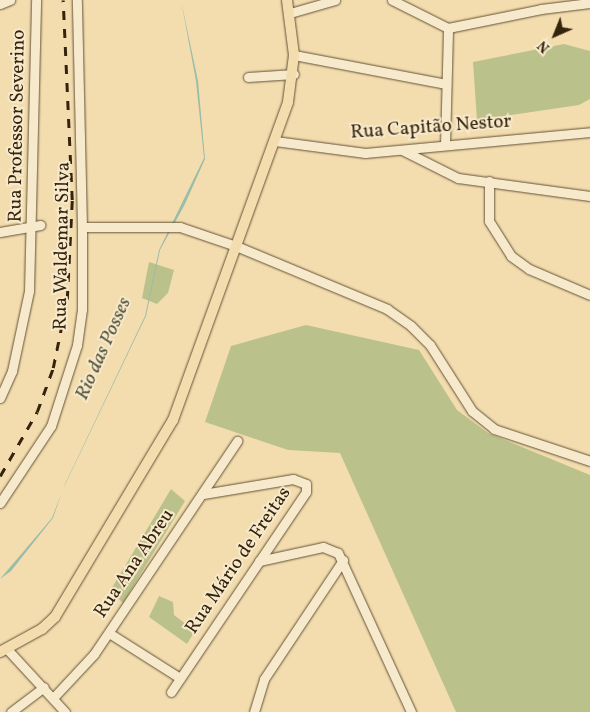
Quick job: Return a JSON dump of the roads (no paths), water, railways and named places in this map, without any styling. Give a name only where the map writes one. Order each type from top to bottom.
[{"type":"main road","points":[[4,651],[55,618],[162,442],[275,141],[294,74],[290,13],[286,0]]},
{"type":"street","points":[[0,4],[10,0]]},
{"type":"street","name":"Rua Professor Severino","points":[[0,398],[12,371],[29,291],[37,226],[36,0]]},
{"type":"street","name":"Rua Waldemar Silva","points":[[0,503],[51,426],[66,385],[82,309],[77,0]]},
{"type":"street","points":[[290,13],[335,0]]},
{"type":"street","points":[[392,0],[448,28],[590,3]]},
{"type":"street","points":[[445,145],[448,28]]},
{"type":"street","points":[[294,55],[446,84]]},
{"type":"street","points":[[248,77],[294,74]]},
{"type":"street","name":"Rua Capitão Nestor","points":[[275,141],[365,153],[590,132]]},
{"type":"street","points":[[402,150],[458,178],[590,196]]},
{"type":"street","points":[[489,181],[490,221],[511,256],[529,269],[590,294]]},
{"type":"street","points":[[0,232],[37,226]]},
{"type":"street","points":[[82,227],[180,227],[236,246],[387,309],[411,326],[430,345],[472,411],[494,429],[590,461]]},
{"type":"street","name":"Rua Ana Abreu","points":[[53,698],[109,633],[237,441]]},
{"type":"street","name":"Rua Mário de Freitas","points":[[171,692],[306,492],[306,484],[293,479],[203,494]]},
{"type":"street","points":[[259,561],[323,547],[338,553],[411,712]]},
{"type":"street","points":[[254,712],[264,679],[342,560]]},
{"type":"street","points":[[109,633],[180,678]]},
{"type":"street","points":[[4,651],[44,687],[65,712]]},
{"type":"street","points":[[11,712],[44,687]]},
{"type":"railway","points":[[0,476],[37,412],[53,368],[67,300],[72,200],[63,0]]},
{"type":"water label","name":"Rio das Posses","points":[[104,349]]}]
